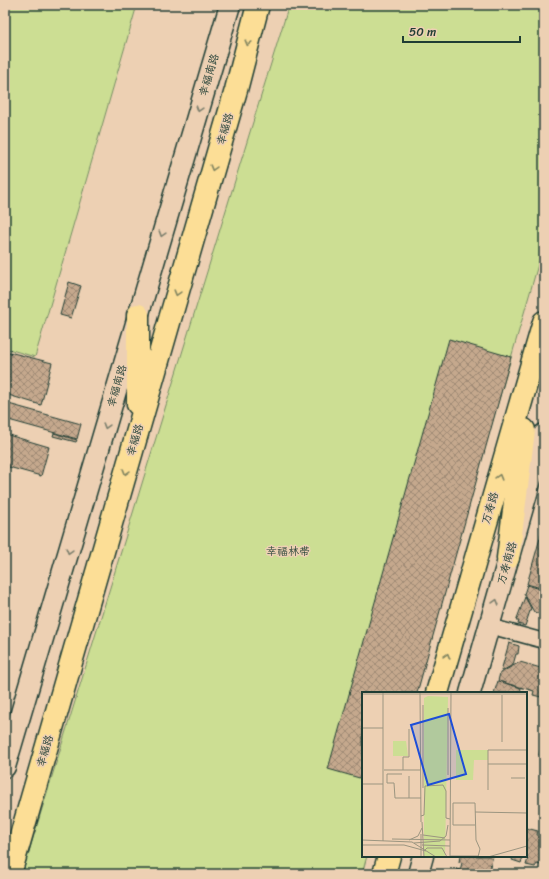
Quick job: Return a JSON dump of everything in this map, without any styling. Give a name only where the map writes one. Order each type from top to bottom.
[{"type":"main road","name":"幸福南路","points":[[5,767],[230,5]]},
{"type":"main road","name":"幸福路","points":[[10,874],[234,97],[258,5]]},
{"type":"main road","points":[[138,315],[138,430]]},
{"type":"main road","name":"万寿路","points":[[437,692],[544,322]]},
{"type":"main road","points":[[508,558],[531,366]]},
{"type":"main road","name":"万寿南路","points":[[470,692],[544,434]]},
{"type":"main road","points":[[384,874],[389,857]]},
{"type":"main road","points":[[418,874],[424,857]]},
{"type":"street","points":[[489,626],[544,641]]},
{"type":"green space","points":[[5,5],[137,5],[35,357],[5,348]]},
{"type":"green space","name":"幸福林带","points":[[289,5],[544,5],[544,244],[414,692],[362,692],[362,857],[367,857],[362,874],[22,874]]},
{"type":"building","points":[[69,282],[81,286],[71,318],[60,315]]},
{"type":"building","points":[[449,339],[511,357],[417,692],[362,692],[362,779],[328,769]]},
{"type":"building","points":[[5,351],[52,363],[41,405],[5,394]]},
{"type":"building","points":[[5,403],[81,424],[77,439],[5,419]]},
{"type":"building","points":[[54,433],[77,440],[76,442],[53,436]]},
{"type":"building","points":[[5,434],[49,447],[41,476],[5,466]]},
{"type":"building","points":[[544,524],[544,589],[527,584]]},
{"type":"building","points":[[527,585],[544,590],[544,615],[534,612],[524,594]]},
{"type":"building","points":[[525,597],[531,608],[525,626],[518,624],[519,621],[516,621]]},
{"type":"building","points":[[509,643],[519,646],[518,654],[516,654],[513,665],[501,671]]},
{"type":"building","points":[[520,662],[544,669],[544,694],[542,694],[541,697],[533,695],[534,691],[498,681],[500,673]]},
{"type":"building","points":[[498,681],[521,688],[520,692],[494,692]]},
{"type":"building","points":[[544,738],[544,756],[539,755]]},
{"type":"building","points":[[527,828],[538,831],[537,835],[544,837],[544,866],[537,864],[535,867],[526,865],[528,859],[523,857],[527,857]]},
{"type":"building","points":[[460,857],[493,857],[489,870],[492,871],[492,874],[455,874],[457,869],[460,870],[462,863],[459,862]]},
{"type":"building","points":[[513,857],[523,857],[521,863],[512,860]]}]
